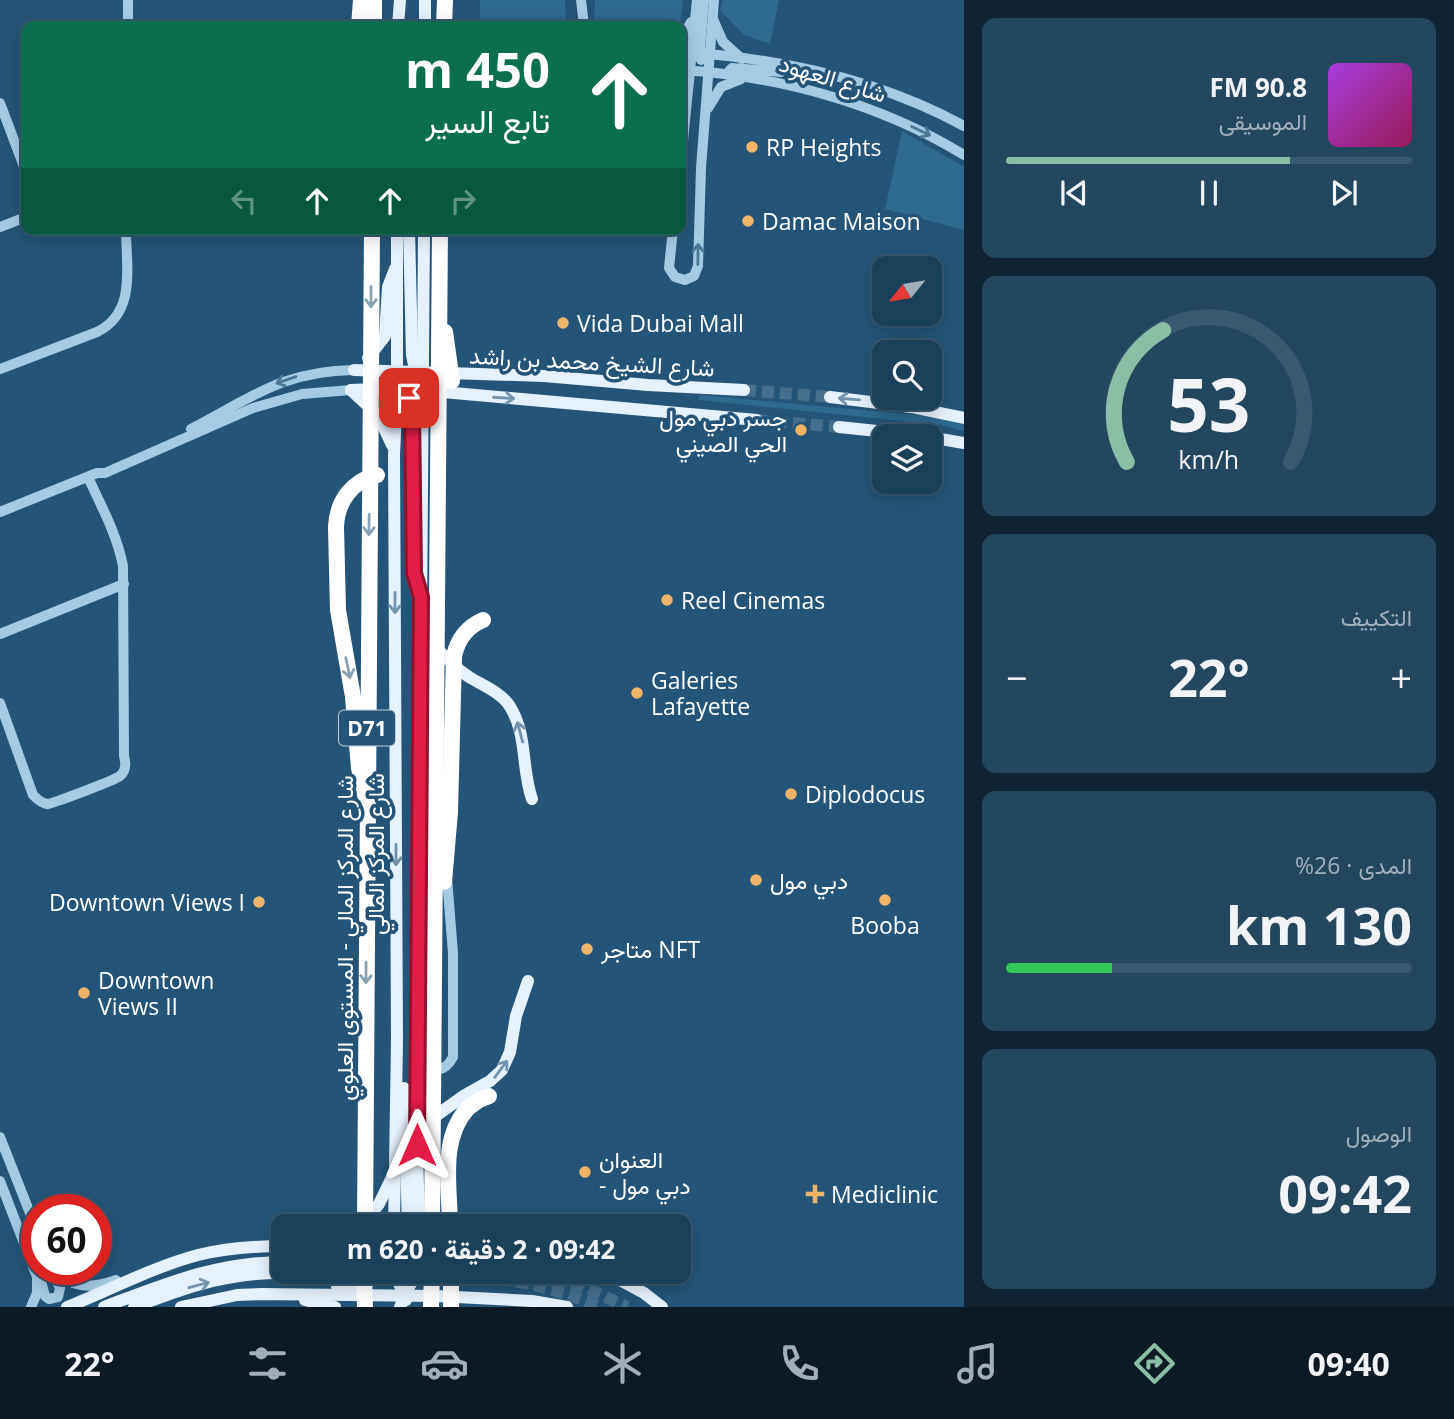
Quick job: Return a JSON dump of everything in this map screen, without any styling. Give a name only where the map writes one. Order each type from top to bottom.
[{"type":"highway","points":[[359,21],[361,0]]},
{"type":"highway","points":[[373,21],[374,0]]},
{"type":"highway","points":[[444,21],[445,0]]},
{"type":"highway","name":"شارع المركز المالي - المستوى العلوي","points":[[365,1214],[372,235]]},
{"type":"highway","points":[[432,1214],[434,936],[431,318],[439,235]]},
{"type":"highway","points":[[431,318],[446,335],[452,381]]},
{"type":"highway","points":[[367,799],[361,779],[354,704],[340,624],[336,580],[337,520],[342,501],[350,490],[366,478],[379,474]]},
{"type":"highway","points":[[434,936],[443,891],[449,822],[454,656],[462,635],[470,627],[484,620]]},
{"type":"highway","points":[[450,1214],[450,1142],[455,1126],[468,1108],[489,1096]]},
{"type":"highway","points":[[365,1307],[371,1284]]},
{"type":"highway","points":[[436,1284],[440,1302]]},
{"type":"highway","points":[[440,1302],[447,1284]]},
{"type":"main road","points":[[397,21],[398,0]]},
{"type":"main road","points":[[425,0],[425,21]]},
{"type":"main road","name":"شارع المركز المالي","points":[[394,1214],[397,1040],[394,455],[395,409],[401,388],[396,373],[397,235]]},
{"type":"main road","points":[[409,235],[418,367],[423,390]]},
{"type":"main road","points":[[424,235],[431,318],[439,358],[471,374]]},
{"type":"main road","points":[[354,370],[374,352],[385,336],[388,287],[397,265]]},
{"type":"main road","points":[[418,367],[431,318]]},
{"type":"main road","name":"شارع الشيخ محمد بن راشد","points":[[354,370],[396,373],[418,367],[471,374],[544,376],[744,390]]},
{"type":"main road","points":[[676,411],[680,387]]},
{"type":"main road","points":[[401,388],[412,407],[414,573],[421,597]]},
{"type":"main road","name":"شارع الشيخ محمد بن راشد","points":[[351,390],[401,388],[757,419]]},
{"type":"main road","points":[[351,390],[373,408],[383,422],[394,455]]},
{"type":"main road","name":"شارع المركز المالي","points":[[414,1214],[418,1175],[423,390]]},
{"type":"main road","points":[[423,452],[439,410],[449,402],[474,396]]},
{"type":"main road","points":[[830,397],[888,403],[964,418]]},
{"type":"main road","points":[[395,409],[404,403],[409,403],[412,407]]},
{"type":"main road","points":[[839,427],[872,430]]},
{"type":"main road","points":[[942,439],[964,443]]},
{"type":"main road","points":[[421,618],[432,642],[443,655],[509,706],[521,732],[527,784],[532,799]]},
{"type":"main road","points":[[417,1145],[422,1129],[431,1118],[490,1081],[502,1070],[510,1052],[516,1016],[528,981]]},
{"type":"main road","points":[[397,1040],[403,1072],[412,1214]]},
{"type":"main road","points":[[370,1214],[379,1204],[394,1172]]},
{"type":"main road","points":[[418,1175],[432,1204],[443,1214]]},
{"type":"main road","points":[[67,1307],[185,1259],[242,1247],[271,1246]]},
{"type":"main road","points":[[104,1307],[198,1272],[233,1265],[271,1263]]},
{"type":"main road","points":[[134,1307],[184,1288],[226,1278],[271,1273]]},
{"type":"main road","points":[[274,1294],[305,1287],[357,1284]]},
{"type":"main road","points":[[398,1284],[405,1302]]},
{"type":"main road","points":[[405,1302],[413,1284]]},
{"type":"main road","points":[[427,1284],[440,1302]]},
{"type":"main road","points":[[628,1284],[662,1307]]},
{"type":"main road","points":[[274,1294],[335,1307]]},
{"type":"main road","points":[[181,1307],[237,1295],[274,1294],[405,1302],[518,1300],[567,1307]]},
{"type":"main road","points":[[491,1307],[518,1300]]},
{"type":"street","points":[[128,0],[128,21]]},
{"type":"street","points":[[578,21],[580,0]]},
{"type":"street","points":[[580,0],[583,21]]},
{"type":"street","points":[[672,235],[669,268],[675,277],[685,280],[694,275],[698,266],[708,72],[695,54],[697,0]]},
{"type":"street","points":[[695,54],[704,0]]},
{"type":"street","points":[[686,69],[712,14],[714,0]]},
{"type":"street","points":[[686,30],[695,13]]},
{"type":"street","points":[[712,14],[723,42],[744,60]]},
{"type":"street","name":"شارع العهود","points":[[695,54],[822,72],[894,94],[964,125]]},
{"type":"street","points":[[732,76],[729,71],[732,68],[822,72]]},
{"type":"street","name":"شارع العهود","points":[[686,71],[746,77],[797,87],[871,110],[928,135],[964,155]]},
{"type":"street","points":[[705,117],[713,97],[721,87],[746,77]]},
{"type":"street","points":[[686,81],[686,118]]},
{"type":"street","points":[[686,97],[688,101]]},
{"type":"street","points":[[0,103],[21,159]]},
{"type":"street","points":[[0,227],[21,219]]},
{"type":"street","points":[[0,369],[97,332],[117,318],[126,295],[127,235]]},
{"type":"street","points":[[93,475],[280,382],[320,372],[354,370]]},
{"type":"street","points":[[0,512],[107,472],[253,408],[302,394],[351,390]]},
{"type":"street","points":[[0,703],[29,779],[43,796],[62,799],[110,780],[117,772],[124,756],[122,557],[93,475]]},
{"type":"street","points":[[0,634],[124,584]]},
{"type":"street","points":[[418,1063],[429,1070],[439,1071],[447,1066],[453,1052],[453,953],[447,880],[461,709],[455,690],[442,685],[430,692],[421,728]]},
{"type":"street","points":[[0,1137],[22,1194]]},
{"type":"street","points":[[0,1181],[21,1235]]},
{"type":"street","points":[[112,1282],[127,1276],[142,1276]]},
{"type":"street","points":[[31,1307],[38,1285]]},
{"type":"street","points":[[42,1285],[45,1296],[54,1299],[60,1293],[59,1285]]},
{"type":"street","points":[[79,1285],[104,1285]]},
{"type":"shaded area","points":[[480,0],[565,0],[566,21],[480,21]]},
{"type":"shaded area","points":[[595,0],[683,0],[680,21],[594,21]]},
{"type":"shaded area","points":[[723,0],[779,0],[770,44],[744,35],[720,10]]},
{"type":"shaded area","points":[[902,131],[964,167],[964,230],[885,209]]},
{"type":"shaded area","points":[[699,395],[928,416],[964,423],[964,431],[942,424],[699,400]]},
{"type":"tunnel","points":[[744,390],[830,397]]},
{"type":"tunnel","points":[[757,420],[839,427]]},
{"type":"tunnel","points":[[530,1284],[568,1294],[600,1307]]},
{"type":"tunnel","points":[[574,1284],[627,1307]]},
{"type":"place","name":"RP Heights","points":[[752,147]]},
{"type":"place","name":"Damac Maison","points":[[748,221]]},
{"type":"place","name":"Vida Dubai Mall","points":[[563,323]]},
{"type":"place","name":"جسر دبي مول الحي الصيني","points":[[801,430]]},
{"type":"place","name":"Reel Cinemas","points":[[667,600]]},
{"type":"place","name":"Galeries Lafayette","points":[[637,693]]},
{"type":"place","name":"Diplodocus","points":[[791,794]]},
{"type":"place","name":"دبي مول","points":[[756,880]]},
{"type":"place","name":"Booba","points":[[885,900]]},
{"type":"place","name":"Downtown Views I","points":[[259,902]]},
{"type":"place","name":"متاجر NFT","points":[[587,949]]},
{"type":"place","name":"Downtown Views II","points":[[84,993]]},
{"type":"place","name":"العنوان - دبي مول","points":[[585,1172]]},
{"type":"place","name":"Mediclinic","points":[[815,1194]]},
{"type":"route","points":[[409,398],[412,407],[414,573],[421,597],[417,1145]]}]
